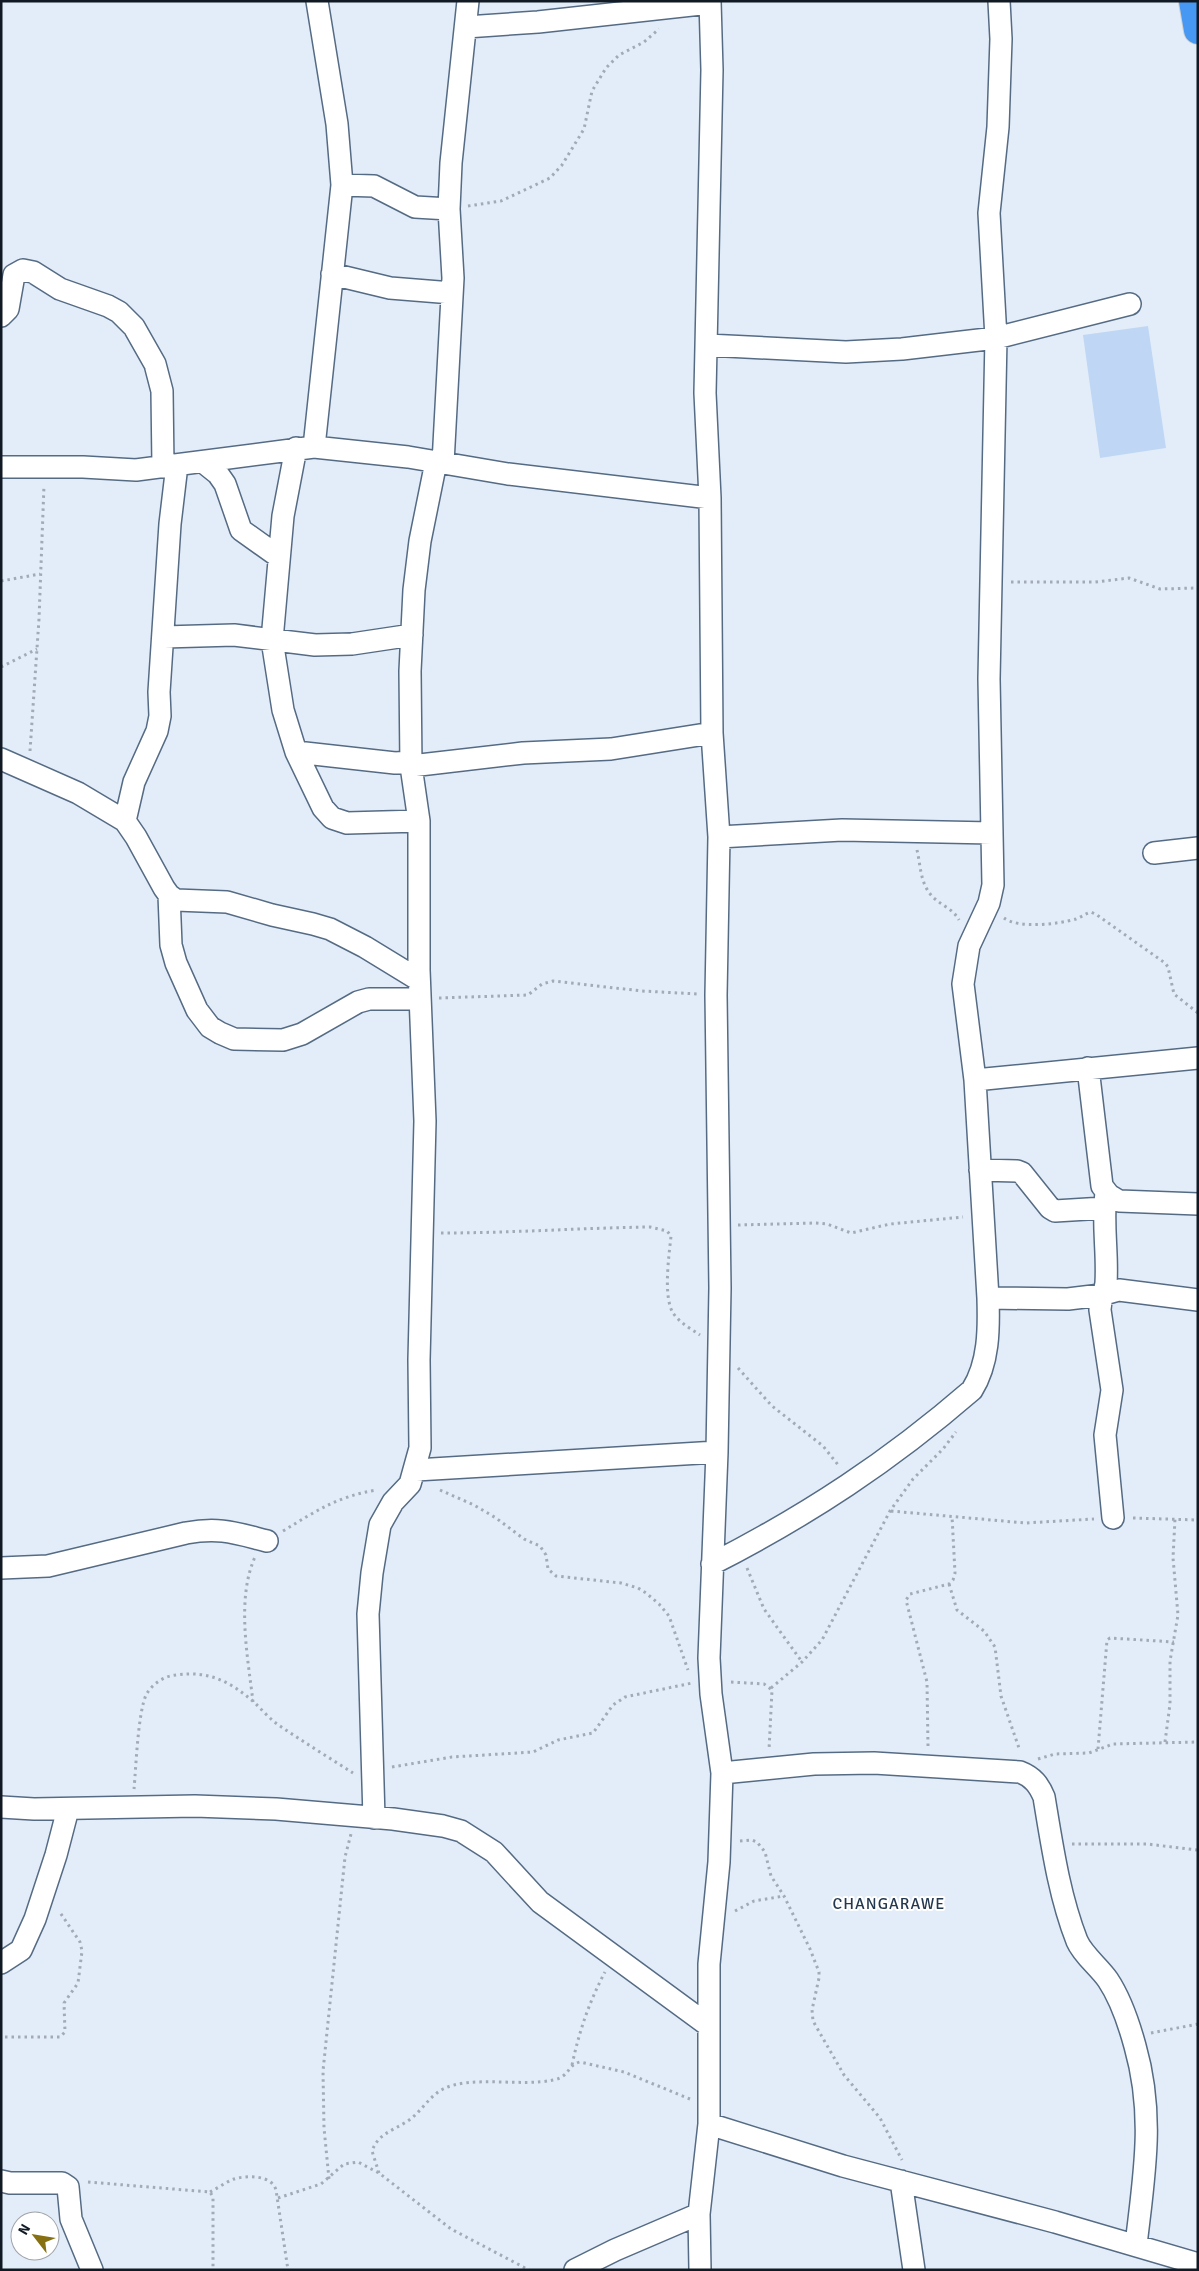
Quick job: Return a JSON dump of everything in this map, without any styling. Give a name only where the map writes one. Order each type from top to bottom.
[{"type":"highway","points":[[1193,1],[1198,30]]},
{"type":"street","points":[[317,1],[337,124],[342,185],[329,316],[305,448],[283,516],[272,640],[283,710],[296,752],[323,808],[332,818],[347,823],[419,821]]},
{"type":"street","points":[[365,1817],[374,1786],[368,1614],[372,1573],[380,1526],[393,1502],[413,1477],[420,1448],[419,1360],[425,1121],[419,989],[419,821],[411,764],[410,671],[414,590],[420,541],[439,462],[452,293],[449,208],[452,153],[468,1]]},
{"type":"street","points":[[712,1564],[784,1526],[858,1480],[972,1390],[977,1382],[985,1357],[989,1328],[983,1211],[975,1080],[963,984],[969,946],[989,903],[993,885],[989,680],[996,338],[989,213],[998,126],[1001,39],[1000,1]]},
{"type":"street","points":[[466,27],[538,22],[710,2],[712,70],[705,393],[710,498],[712,733],[720,837],[716,996],[719,1346],[709,1658],[705,1681],[722,1773],[720,1843],[709,1964],[709,2116],[699,2214],[700,2270]]},
{"type":"street","points":[[342,185],[374,186],[415,206],[449,208]]},
{"type":"street","points":[[1,316],[8,309],[14,275],[23,270],[33,272],[60,289],[119,312],[134,327],[149,350],[162,391],[170,466],[170,524],[157,731],[134,782],[125,821]]},
{"type":"street","points":[[332,274],[390,288],[452,293]]},
{"type":"street","points":[[707,345],[846,352],[902,349],[996,338],[1130,304]]},
{"type":"street","points":[[1,467],[136,470],[305,448],[343,449],[439,462],[508,474],[710,498]]},
{"type":"street","points":[[203,462],[218,474],[226,484],[241,530],[280,557]]},
{"type":"street","points":[[164,637],[234,635],[324,645],[352,644],[412,635]]},
{"type":"street","points":[[296,752],[411,764],[523,753],[611,749],[712,733]]},
{"type":"street","points":[[1,759],[78,793],[125,821],[169,895],[171,944],[176,963],[197,1010],[210,1027],[220,1033],[234,1039],[283,1040],[302,1034],[358,1002],[419,989]]},
{"type":"street","points":[[720,837],[842,830],[992,832]]},
{"type":"street","points":[[1154,853],[1198,848]]},
{"type":"street","points":[[169,895],[181,901],[227,902],[321,926],[365,947],[419,989]]},
{"type":"street","points":[[975,1080],[1198,1058]]},
{"type":"street","points":[[1088,1068],[1105,1200],[1106,1285],[1101,1295],[1100,1319],[1112,1390],[1105,1435],[1113,1518]]},
{"type":"street","points":[[980,1170],[1017,1171],[1022,1173],[1050,1208],[1055,1211],[1105,1200],[1198,1204]]},
{"type":"street","points":[[988,1298],[1068,1299],[1101,1295],[1118,1290],[1198,1300]]},
{"type":"street","points":[[413,1477],[717,1452]]},
{"type":"street","points":[[1,1568],[48,1566],[209,1529],[222,1530],[267,1541]]},
{"type":"street","points":[[722,1773],[768,1767],[874,1763],[1020,1772],[1029,1776],[1038,1785],[1044,1797],[1063,1898],[1078,1942],[1108,1981],[1124,2014],[1135,2046],[1148,2118],[1136,2246]]},
{"type":"street","points":[[1,1807],[68,1809],[132,1807],[249,1808],[365,1817],[443,1826],[461,1831],[475,1838],[494,1852],[540,1902],[709,2026]]},
{"type":"street","points":[[1,1963],[21,1950],[45,1892],[68,1809]]},
{"type":"street","points":[[709,2116],[844,2166],[1198,2264]]},
{"type":"street","points":[[1,2181],[10,2183],[64,2184],[69,2188],[73,2224],[92,2270]]},
{"type":"street","points":[[905,2182],[914,2270]]},
{"type":"street","points":[[575,2270],[615,2250],[699,2214]]},
{"type":"path","points":[[449,208],[501,201],[550,178],[562,165],[584,129],[592,91],[606,68],[619,55],[644,42],[664,26]]},
{"type":"path","points":[[28,771],[37,649],[45,468]]},
{"type":"path","points":[[1,581],[40,574]]},
{"type":"path","points":[[992,582],[1095,582],[1129,578],[1160,589],[1198,588]]},
{"type":"path","points":[[1,667],[37,649]]},
{"type":"path","points":[[906,831],[918,851],[921,874],[927,890],[957,916],[964,939],[969,946]]},
{"type":"path","points":[[993,885],[1002,915],[1012,922],[1032,925],[1068,921],[1091,912],[1098,915],[1164,963],[1168,967],[1174,994],[1198,1014]]},
{"type":"path","points":[[419,989],[528,995],[542,984],[553,981],[642,991],[716,996]]},
{"type":"path","points":[[719,1225],[816,1223],[827,1224],[851,1233],[890,1224],[968,1217],[983,1211]]},
{"type":"path","points":[[423,1232],[508,1233],[540,1230],[650,1227],[665,1230],[671,1236],[668,1295],[672,1312],[686,1326],[719,1346],[772,1406],[823,1446],[839,1466],[858,1480]]},
{"type":"path","points":[[771,1688],[802,1662],[828,1630],[890,1511],[913,1479],[943,1449],[957,1430]]},
{"type":"path","points":[[253,1702],[245,1630],[246,1602],[254,1559],[260,1549],[267,1541],[313,1512],[353,1494],[413,1477],[496,1518],[524,1539],[540,1546],[546,1555],[548,1569],[556,1576],[621,1584],[638,1588],[646,1593],[669,1616],[687,1668],[691,1674],[705,1681]]},
{"type":"path","points":[[890,1511],[1025,1523],[1113,1518],[1198,1520]]},
{"type":"path","points":[[928,1767],[927,1682],[906,1600],[910,1594],[949,1584],[953,1580],[955,1573],[952,1516]]},
{"type":"path","points":[[1165,1742],[1170,1704],[1170,1672],[1179,1602],[1173,1558],[1175,1519]]},
{"type":"path","points":[[738,1550],[764,1609],[802,1662]]},
{"type":"path","points":[[949,1584],[957,1610],[984,1631],[996,1647],[1002,1696],[1016,1743],[1022,1754]]},
{"type":"path","points":[[1098,1749],[1107,1640],[1110,1638],[1174,1642]]},
{"type":"path","points":[[132,1807],[146,1696],[155,1683],[174,1675],[197,1672],[208,1674],[227,1683],[253,1702],[275,1722],[374,1786],[387,1770],[394,1767],[452,1757],[528,1753],[540,1750],[558,1740],[593,1733],[613,1705],[625,1697],[636,1693],[705,1681],[764,1684],[771,1688]]},
{"type":"path","points":[[768,1767],[771,1688]]},
{"type":"path","points":[[1038,1785],[1029,1764],[1037,1759],[1055,1754],[1089,1753],[1113,1744],[1198,1742]]},
{"type":"path","points":[[329,2178],[324,2128],[323,2071],[344,1865],[365,1817]]},
{"type":"path","points":[[720,1843],[747,1840],[760,1845],[765,1852],[771,1876],[784,1896],[810,1949],[820,1975],[812,2010],[814,2021],[844,2075],[880,2118],[888,2131],[902,2163],[905,2182]]},
{"type":"path","points":[[1052,1843],[1147,1844],[1198,1850]]},
{"type":"path","points":[[5,2037],[60,2037],[66,2029],[64,2003],[78,1983],[82,1951],[80,1942],[70,1925],[45,1892]]},
{"type":"path","points":[[713,1924],[754,1901],[784,1896]]},
{"type":"path","points":[[379,2173],[372,2151],[376,2142],[382,2135],[409,2120],[442,2090],[457,2084],[545,2082],[565,2077],[572,2066],[577,2040],[586,2012],[613,1956]]},
{"type":"path","points":[[1135,2046],[1154,2032],[1198,2024]]},
{"type":"path","points":[[572,2066],[580,2062],[624,2072],[709,2116]]},
{"type":"path","points":[[278,2198],[318,2186],[340,2166],[350,2162],[361,2163],[379,2173],[450,2229],[529,2270]]},
{"type":"path","points":[[64,2184],[84,2182],[210,2192],[236,2178],[267,2179],[275,2186],[278,2198],[288,2270]]},
{"type":"path","points":[[210,2192],[213,2197],[213,2270]]},
{"type":"building","points":[[1148,326],[1166,448],[1100,458],[1083,335]]},
{"type":"district","name":"CHANGARAWE","points":[[889,1904]]}]
